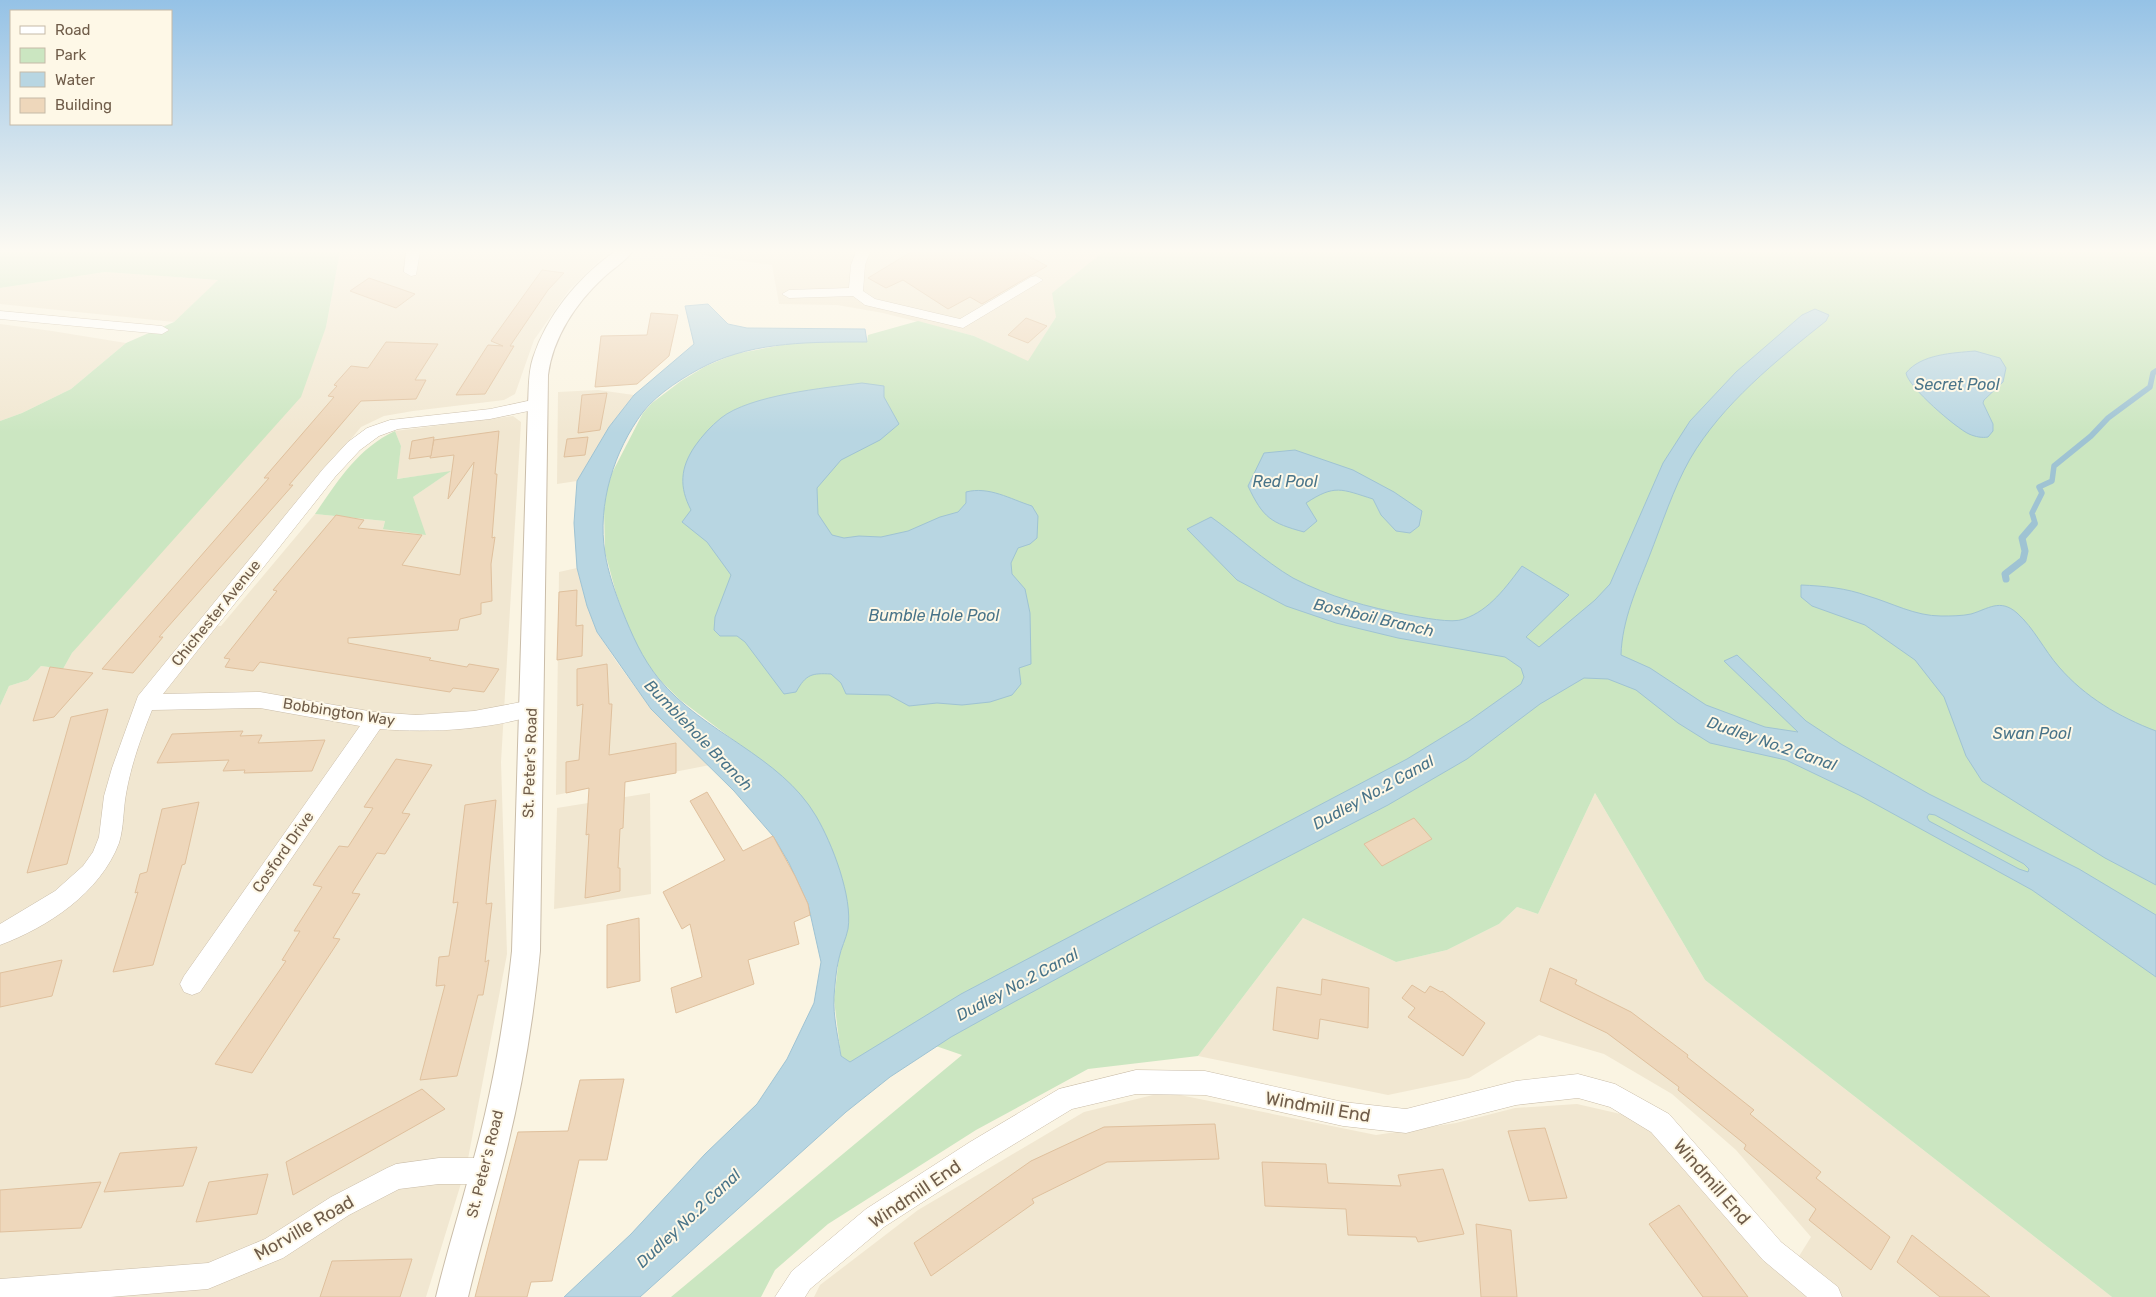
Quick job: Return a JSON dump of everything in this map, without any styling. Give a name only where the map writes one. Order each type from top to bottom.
[{"type":"street","name":"St. Peter's Road","points":[[452,1297],[467,1233],[486,1171],[519,1020],[525,961],[532,708],[537,404],[542,360],[553,330],[566,313]]},
{"type":"street","points":[[915,313],[964,324],[978,313]]},
{"type":"street","points":[[0,315],[162,330]]},
{"type":"street","name":"Chichester Avenue","points":[[0,935],[37,917],[64,899],[100,859],[108,843],[116,790],[128,746],[145,702],[328,473],[354,446],[374,432],[396,424],[490,414],[537,404]]},
{"type":"street","name":"Bobbington Way","points":[[145,702],[227,699],[261,700],[375,720],[452,722],[510,714],[532,708]]},
{"type":"street","name":"Cosford Drive","points":[[192,984],[375,720]]},
{"type":"street","name":"Windmill End","points":[[789,1297],[801,1280],[875,1218],[979,1151],[1068,1098],[1136,1082],[1205,1083],[1343,1114],[1406,1121],[1516,1093],[1578,1086],[1615,1096],[1660,1123],[1772,1251],[1828,1297]]},
{"type":"street","name":"Morville Road","points":[[0,1292],[208,1276],[274,1249],[340,1206],[396,1176],[440,1171],[486,1171]]},
{"type":"shaded area","points":[[82,313],[184,313],[174,322]]},
{"type":"shaded area","points":[[329,313],[553,313],[534,340],[515,394],[504,400],[384,416],[361,427],[197,623],[221,626],[315,514],[385,521],[383,528],[413,497],[449,472],[396,479],[401,446],[395,431],[513,416],[521,422],[501,762],[507,954],[467,1164],[426,1297],[0,1297],[0,706],[9,686],[28,680],[41,666],[63,669],[72,653],[326,327]]},
{"type":"shaded area","points":[[880,313],[1059,313],[1028,362],[974,336]]},
{"type":"shaded area","points":[[0,324],[126,343],[71,389],[22,413],[0,421]]},
{"type":"shaded area","points":[[598,390],[634,395],[609,427],[577,481],[557,484],[558,392]]},
{"type":"shaded area","points":[[577,568],[587,606],[597,632],[616,661],[651,709],[710,765],[556,795],[559,572]]},
{"type":"shaded area","points":[[650,793],[651,894],[554,909],[557,808]]},
{"type":"shaded area","points":[[1595,793],[1705,980],[2112,1297],[814,1297],[820,1285],[918,1210],[1084,1112],[1165,1092],[1376,1135],[1456,1123],[1515,1108],[1577,1104],[1638,1118],[1706,1188],[1786,1277],[1811,1237],[1736,1150],[1672,1094],[1604,1054],[1539,1035],[1469,1078],[1388,1095],[1198,1056],[1303,918],[1396,962],[1447,950],[1499,924],[1517,907],[1538,914]]},
{"type":"green space","points":[[184,313],[329,313],[326,327],[301,397],[72,653],[63,669],[41,666],[28,680],[9,686],[0,706],[0,421],[22,413],[71,389],[126,343],[174,322]]},
{"type":"green space","points":[[1055,313],[2156,313],[2156,1297],[2112,1297],[1705,980],[1595,793],[1538,914],[1517,907],[1499,924],[1447,950],[1396,962],[1303,918],[1198,1056],[1088,1069],[976,1130],[828,1224],[775,1270],[761,1297],[671,1297],[962,1055],[901,1034],[851,1063],[841,1056],[834,1000],[839,957],[848,928],[847,912],[837,864],[825,834],[786,780],[679,699],[646,662],[633,640],[616,593],[605,552],[604,509],[607,487],[612,473],[643,413],[652,403],[681,381],[706,366],[735,354],[798,342],[867,342],[868,335],[918,321],[974,336],[1028,361],[1056,317]]},
{"type":"green space","points":[[395,431],[401,446],[397,479],[451,471],[413,497],[426,535],[383,529],[385,521],[315,514],[340,478],[359,456],[382,438]]},
{"type":"water","points":[[687,313],[717,313],[728,324],[747,328],[865,329],[867,342],[786,344],[746,351],[707,365],[672,386],[649,405],[633,427],[616,461],[610,479],[603,516],[605,553],[612,582],[642,655],[653,671],[677,698],[697,715],[782,776],[801,795],[822,827],[840,871],[849,916],[848,929],[838,963],[834,1004],[841,1056],[850,1062],[961,994],[1407,759],[1469,721],[1521,684],[1524,677],[1521,668],[1505,657],[1398,638],[1336,623],[1286,606],[1237,580],[1187,529],[1211,517],[1272,564],[1307,585],[1364,605],[1436,620],[1452,621],[1464,619],[1482,610],[1497,597],[1522,566],[1569,595],[1526,637],[1539,647],[1595,600],[1610,584],[1663,463],[1690,421],[1736,372],[1802,315],[1807,313],[1823,313],[1829,315],[1826,321],[1770,367],[1734,401],[1703,439],[1684,470],[1635,592],[1624,629],[1621,655],[1650,668],[1706,705],[1765,727],[1798,732],[1724,661],[1737,655],[1806,721],[1841,744],[1929,794],[2079,869],[2156,915],[2156,977],[2032,890],[1859,795],[1786,760],[1710,743],[1678,723],[1636,690],[1608,679],[1584,678],[1540,704],[1467,759],[1388,805],[1154,926],[951,1037],[890,1077],[846,1112],[640,1297],[564,1297],[631,1234],[705,1154],[757,1104],[787,1059],[814,1003],[821,962],[808,904],[789,863],[773,836],[734,791],[651,709],[597,632],[587,606],[577,568],[574,523],[577,481],[609,427],[634,395],[694,344]],"holes":[[[1929,814],[1935,815],[2024,864],[2029,869],[2028,872],[1929,821],[1927,817]]]},
{"type":"water","name":"Secret Pool","points":[[1975,351],[2000,358],[2006,368],[2003,382],[1983,403],[1993,424],[1993,431],[1988,437],[1972,435],[1954,424],[1923,397],[1906,373],[1912,367],[1929,358]]},
{"type":"water","name":"Bumble Hole Pool","points":[[862,383],[884,386],[884,397],[899,424],[880,440],[841,460],[817,488],[818,514],[832,535],[844,538],[859,536],[881,537],[908,531],[940,517],[958,512],[966,503],[966,492],[975,491],[999,494],[1032,506],[1038,516],[1037,538],[1030,544],[1018,548],[1011,563],[1012,574],[1025,589],[1030,613],[1031,664],[1019,668],[1021,684],[1012,695],[990,702],[962,705],[937,703],[909,706],[889,695],[846,694],[841,683],[831,674],[810,676],[803,681],[796,692],[784,694],[745,642],[737,636],[720,636],[714,630],[715,617],[731,575],[707,542],[682,522],[691,510],[683,485],[684,470],[690,454],[710,428],[734,410],[768,398],[808,390]]},
{"type":"water","name":"Red Pool","points":[[1295,450],[1353,470],[1394,492],[1422,511],[1419,526],[1410,533],[1396,531],[1381,515],[1373,499],[1338,490],[1324,493],[1306,503],[1317,521],[1304,532],[1283,526],[1269,518],[1258,505],[1248,486],[1264,453]]},
{"type":"water","name":"Swan Pool","points":[[1801,585],[1851,591],[1922,614],[1967,615],[1999,605],[2005,606],[2017,613],[2029,625],[2048,654],[2080,688],[2116,713],[2156,731],[2156,885],[2105,858],[1982,781],[1966,756],[1944,697],[1915,660],[1865,625],[1812,606],[1801,597]]},
{"type":"building","points":[[511,313],[533,313],[510,346],[514,346],[485,394],[456,395],[488,345],[503,346],[491,341]]},
{"type":"building","points":[[651,313],[678,315],[669,356],[637,384],[595,387],[601,336],[647,335]]},
{"type":"building","points":[[1026,318],[1047,326],[1028,343],[1008,335]]},
{"type":"building","points":[[386,342],[438,344],[415,380],[426,380],[416,399],[361,401],[289,485],[293,485],[159,637],[163,637],[133,673],[102,669],[269,478],[264,478],[334,397],[328,396],[337,386],[334,385],[351,366],[368,368]]},
{"type":"building","points":[[607,393],[600,430],[578,433],[582,395]]},
{"type":"building","points":[[499,431],[492,538],[495,537],[491,564],[492,601],[481,603],[481,614],[460,619],[458,630],[348,638],[348,643],[431,658],[429,660],[467,667],[469,664],[499,669],[484,692],[453,688],[450,692],[260,662],[253,671],[225,667],[230,659],[224,658],[277,591],[273,590],[336,515],[364,520],[358,528],[422,535],[402,565],[460,575],[474,462],[448,499],[454,455],[430,458],[434,440]]},
{"type":"building","points":[[434,437],[431,456],[409,459],[412,441]]},
{"type":"building","points":[[588,437],[585,455],[564,457],[567,439]]},
{"type":"building","points":[[577,590],[576,626],[583,625],[582,656],[557,660],[559,592]]},
{"type":"building","points":[[607,664],[609,704],[612,704],[609,755],[676,743],[676,773],[625,782],[623,828],[620,829],[618,868],[620,868],[620,891],[585,898],[589,834],[586,835],[589,788],[566,793],[566,762],[579,760],[583,704],[577,706],[577,669]]},
{"type":"building","points":[[50,667],[93,673],[54,717],[33,721]]},
{"type":"building","points":[[108,709],[67,864],[27,873],[71,717]]},
{"type":"building","points":[[243,731],[240,736],[262,735],[258,743],[325,740],[312,771],[244,773],[245,770],[223,771],[229,760],[157,763],[172,734]]},
{"type":"building","points":[[396,759],[432,765],[402,813],[410,814],[385,854],[377,853],[352,893],[360,894],[333,938],[340,939],[252,1073],[215,1064],[286,961],[282,960],[300,931],[294,931],[322,887],[313,885],[339,846],[348,847],[373,808],[364,807]]},
{"type":"building","points":[[707,792],[743,851],[773,836],[795,876],[808,904],[810,915],[794,922],[799,944],[748,960],[754,984],[676,1013],[671,988],[702,977],[690,924],[682,929],[663,892],[725,860],[690,801]]},
{"type":"building","points":[[496,800],[486,904],[492,903],[485,962],[489,960],[483,995],[478,995],[457,1076],[420,1080],[445,985],[436,986],[439,957],[449,956],[458,902],[453,903],[465,805]]},
{"type":"building","points":[[199,802],[185,864],[182,865],[153,965],[113,972],[138,892],[135,893],[140,874],[147,872],[162,809]]},
{"type":"building","points":[[1414,818],[1432,839],[1382,866],[1364,844]]},
{"type":"building","points":[[639,918],[640,981],[607,988],[607,925]]},
{"type":"building","points":[[62,960],[52,996],[0,1007],[0,973]]},
{"type":"building","points":[[1550,968],[1577,980],[1575,984],[1631,1012],[1688,1055],[1687,1057],[1754,1110],[1750,1114],[1821,1172],[1816,1178],[1890,1237],[1871,1270],[1809,1220],[1816,1209],[1744,1149],[1746,1145],[1678,1090],[1679,1087],[1607,1033],[1540,1001]]},
{"type":"building","points":[[1322,979],[1369,988],[1368,1028],[1320,1019],[1318,1039],[1273,1030],[1277,987],[1321,995]]},
{"type":"building","points":[[1412,985],[1425,993],[1430,986],[1442,991],[1485,1023],[1463,1056],[1408,1017],[1415,1008],[1402,998]]},
{"type":"building","points":[[624,1079],[607,1160],[579,1160],[552,1281],[531,1282],[527,1297],[475,1297],[518,1132],[568,1131],[580,1080]]},
{"type":"building","points":[[422,1089],[445,1109],[293,1195],[286,1162]]},
{"type":"building","points":[[1215,1124],[1219,1159],[1107,1162],[1032,1199],[1034,1203],[931,1276],[914,1243],[1031,1161],[1104,1127]]},
{"type":"building","points":[[1545,1128],[1567,1198],[1529,1201],[1508,1131]]},
{"type":"building","points":[[197,1147],[183,1186],[104,1192],[120,1153]]},
{"type":"building","points":[[1262,1162],[1326,1164],[1328,1183],[1401,1186],[1398,1175],[1443,1169],[1464,1234],[1418,1242],[1416,1237],[1348,1235],[1346,1209],[1265,1206]]},
{"type":"building","points":[[268,1174],[257,1214],[196,1222],[209,1182]]},
{"type":"building","points":[[101,1182],[81,1228],[0,1232],[0,1190]]},
{"type":"building","points":[[1679,1205],[1748,1297],[1703,1297],[1649,1224]]},
{"type":"building","points":[[1476,1224],[1511,1230],[1517,1297],[1481,1297]]},
{"type":"building","points":[[1912,1235],[1990,1297],[1940,1297],[1897,1262]]},
{"type":"building","points":[[412,1259],[400,1297],[320,1297],[332,1261]]},
{"type":"waterway","points":[[2034,524],[2032,513],[2042,493],[2039,487],[2052,481],[2054,466],[2091,436],[2108,418],[2150,387],[2153,373],[2156,371]]},
{"type":"waterway","points":[[2006,579],[2005,574],[2023,560],[2025,551],[2022,538],[2034,524]]},
{"type":"water label","name":"Boshboil Branch","points":[[1374,617]]},
{"type":"water label","name":"Bumblehole Branch","points":[[699,735]]},
{"type":"water label","name":"Dudley No.2 Canal","points":[[1772,743]]},
{"type":"water label","name":"Dudley No.2 Canal","points":[[1373,792]]},
{"type":"water label","name":"Dudley No.2 Canal","points":[[1017,984]]},
{"type":"water label","name":"Dudley No.2 Canal","points":[[688,1218]]}]
